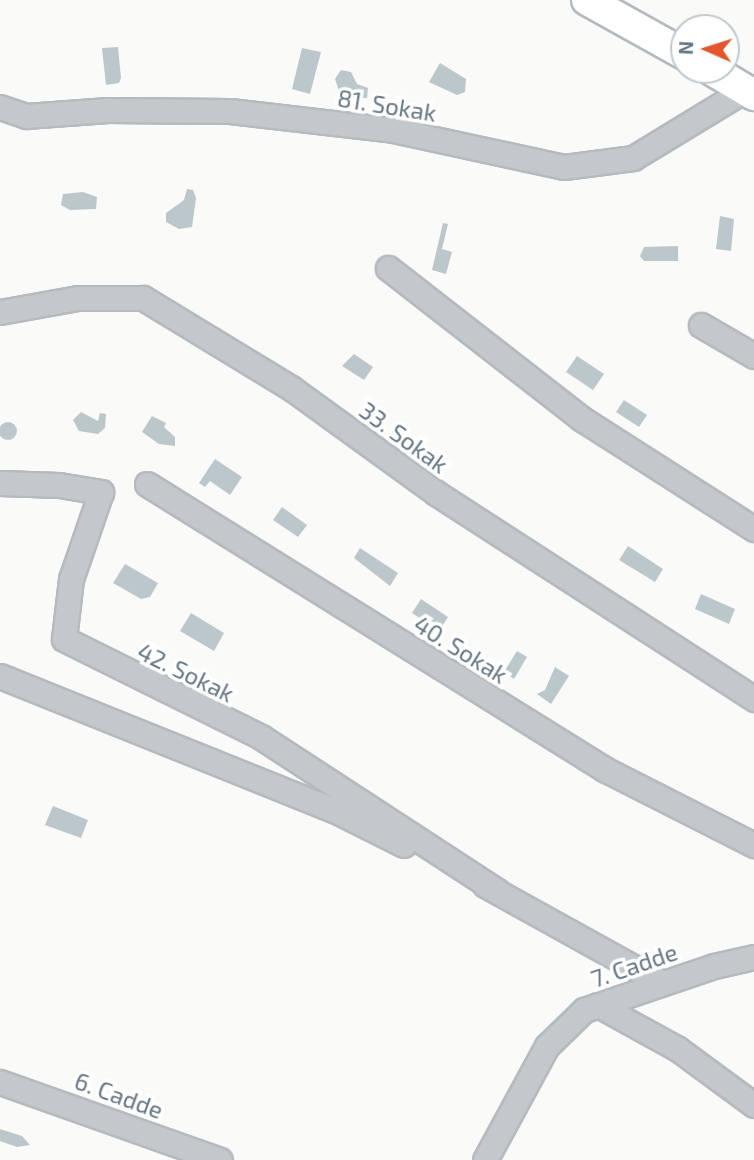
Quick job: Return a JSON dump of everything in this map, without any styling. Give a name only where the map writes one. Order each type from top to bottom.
[{"type":"main road","points":[[587,0],[670,46]]},
{"type":"street","name":"81. Sokak","points":[[0,107],[26,116],[108,110],[230,111],[393,130],[564,167],[633,158],[750,92]]},
{"type":"street","points":[[388,268],[582,419],[754,530]]},
{"type":"street","name":"33. Sokak","points":[[0,312],[78,298],[143,298],[291,388],[436,493],[754,699]]},
{"type":"street","points":[[701,325],[754,356]]},
{"type":"street","name":"42. Sokak","points":[[0,483],[59,485],[101,492],[71,579],[64,639],[261,737],[498,891]]},
{"type":"street","name":"40. Sokak","points":[[147,484],[606,771],[754,845]]},
{"type":"street","name":"42. Sokak","points":[[0,676],[334,810],[498,891],[662,983]]},
{"type":"street","name":"7. Cadde","points":[[485,1160],[547,1046],[584,1010],[662,983],[754,957]]},
{"type":"street","points":[[598,1005],[678,1049],[754,1105]]},
{"type":"street","name":"6. Cadde","points":[[0,1082],[219,1160]]},
{"type":"shaded area","points":[[118,47],[121,78],[119,83],[106,85],[102,48]]},
{"type":"shaded area","points":[[302,48],[321,52],[310,94],[292,89]]},
{"type":"shaded area","points":[[440,63],[466,79],[465,92],[457,95],[429,82]]},
{"type":"shaded area","points":[[341,70],[351,72],[357,84],[368,88],[367,98],[341,97],[335,79]]},
{"type":"shaded area","points":[[187,189],[193,190],[196,198],[192,227],[179,229],[166,222],[166,213],[184,200]]},
{"type":"shaded area","points":[[83,192],[97,197],[96,209],[70,210],[61,205],[63,194]]},
{"type":"shaded area","points":[[720,216],[734,219],[731,251],[716,249]]},
{"type":"shaded area","points":[[443,223],[448,224],[442,249],[452,252],[446,274],[432,270]]},
{"type":"shaded area","points":[[678,246],[678,261],[644,261],[640,256],[644,247]]},
{"type":"shaded area","points":[[354,354],[373,367],[364,380],[342,366]]},
{"type":"shaded area","points":[[577,356],[604,374],[593,390],[566,372]]},
{"type":"shaded area","points":[[624,400],[647,415],[639,427],[616,412]]},
{"type":"shaded area","points":[[81,412],[98,421],[100,413],[106,414],[105,428],[98,434],[79,431],[73,420]]},
{"type":"shaded area","points":[[152,416],[166,423],[164,427],[175,437],[175,446],[159,444],[142,432]]},
{"type":"shaded area","points":[[8,422],[14,425],[17,431],[14,437],[8,440],[2,437],[-1,431],[2,425]]},
{"type":"shaded area","points":[[215,459],[242,477],[230,495],[210,481],[205,487],[199,483]]},
{"type":"shaded area","points":[[282,507],[307,525],[298,537],[273,520]]},
{"type":"shaded area","points":[[628,546],[663,569],[655,582],[619,560]]},
{"type":"shaded area","points":[[360,548],[398,573],[390,586],[354,558]]},
{"type":"shaded area","points":[[125,564],[158,583],[150,597],[141,599],[113,583]]},
{"type":"shaded area","points":[[701,594],[735,609],[729,624],[695,609]]},
{"type":"shaded area","points":[[421,599],[448,617],[439,631],[412,613]]},
{"type":"shaded area","points":[[191,613],[224,633],[214,651],[180,631]]},
{"type":"shaded area","points":[[517,651],[527,657],[514,679],[504,672]]},
{"type":"shaded area","points":[[555,667],[569,676],[551,704],[537,694],[545,690]]},
{"type":"shaded area","points":[[53,806],[88,820],[81,838],[45,825]]},
{"type":"shaded area","points":[[0,1129],[22,1136],[30,1145],[17,1147],[0,1141]]}]
